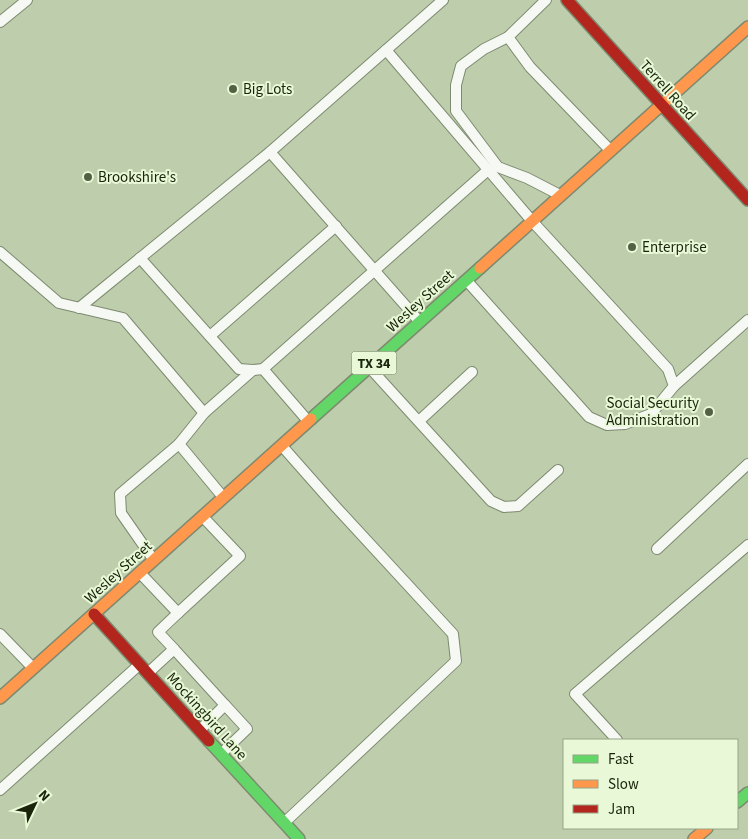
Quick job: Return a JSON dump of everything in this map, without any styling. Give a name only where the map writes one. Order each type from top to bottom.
[{"type":"main road","name":"Terrell Road","points":[[567,0],[748,200]]},
{"type":"main road","name":"Wesley Street","points":[[0,698],[748,27]]},
{"type":"main road","name":"Mockingbird Lane","points":[[94,614],[299,839]]},
{"type":"main road","points":[[738,801],[748,793]]},
{"type":"lane","points":[[0,22],[27,0]]},
{"type":"lane","points":[[79,308],[270,152],[443,0]]},
{"type":"lane","points":[[546,0],[508,37],[484,50],[461,66],[456,85],[456,112],[498,167],[528,178],[561,195]]},
{"type":"lane","points":[[508,37],[530,67],[610,151]]},
{"type":"lane","points":[[386,50],[532,221],[668,369],[674,386]]},
{"type":"lane","points":[[270,152],[420,322]]},
{"type":"lane","points":[[154,560],[121,513],[120,494],[179,444],[204,413],[258,370],[375,270],[488,170]]},
{"type":"lane","points":[[210,336],[336,226]]},
{"type":"lane","points":[[0,252],[59,303],[123,318],[204,413]]},
{"type":"lane","points":[[140,258],[239,369],[258,370],[308,422]]},
{"type":"lane","points":[[466,280],[589,417],[607,425],[625,424],[651,414],[674,386],[748,320]]},
{"type":"lane","points":[[369,367],[491,501],[504,507],[518,506],[558,470]]},
{"type":"lane","points":[[419,421],[472,372]]},
{"type":"lane","points":[[179,444],[224,498]]},
{"type":"lane","points":[[282,446],[453,634],[456,661],[284,823]]},
{"type":"lane","points":[[657,549],[748,464]]},
{"type":"lane","points":[[203,516],[240,556],[158,632],[246,729],[221,754]]},
{"type":"lane","points":[[616,739],[575,694],[748,545]]},
{"type":"lane","points":[[140,573],[178,613]]},
{"type":"lane","points":[[0,634],[33,669]]},
{"type":"lane","points":[[0,790],[144,669],[174,649]]},
{"type":"lane","points":[[199,730],[224,705]]},
{"type":"traffic: fast","points":[[311,419],[480,268]]},
{"type":"traffic: fast","points":[[209,741],[299,839]]},
{"type":"traffic: fast","points":[[738,801],[748,793]]},
{"type":"traffic: slow","points":[[480,268],[748,27]]},
{"type":"traffic: slow","points":[[0,698],[311,419]]},
{"type":"traffic: slow","points":[[694,839],[706,829]]},
{"type":"traffic: jam","points":[[567,0],[748,200]]},
{"type":"traffic: jam","points":[[94,614],[209,741]]},
{"type":"place","name":"Big Lots","points":[[233,89]]},
{"type":"place","name":"Brookshire's","points":[[88,177]]},
{"type":"place","name":"Enterprise","points":[[632,247]]},
{"type":"place","name":"Social Security Administration","points":[[709,412]]}]
